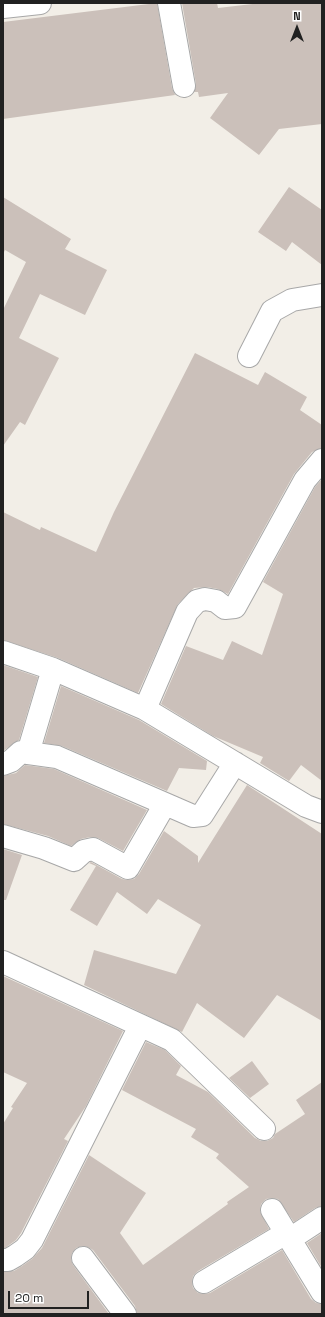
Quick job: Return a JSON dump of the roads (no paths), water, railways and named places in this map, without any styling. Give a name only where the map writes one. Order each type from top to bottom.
[{"type":"street","points":[[3,7],[40,3]]},
{"type":"street","points":[[169,3],[184,86]]},
{"type":"street","points":[[249,356],[272,310],[292,300],[322,295]]},
{"type":"street","points":[[145,709],[188,612],[197,601],[205,598],[216,601],[226,608],[235,607],[305,480],[322,460]]},
{"type":"street","points":[[3,652],[53,669],[145,709],[306,806],[322,812]]},
{"type":"street","points":[[28,753],[53,669]]},
{"type":"street","points":[[3,764],[21,752],[57,757],[193,816],[202,814],[235,763]]},
{"type":"street","points":[[3,836],[44,848],[74,860],[84,851],[93,849],[128,868],[165,804]]},
{"type":"street","points":[[3,962],[172,1040],[264,1129]]},
{"type":"street","points":[[3,1260],[8,1260],[15,1256],[25,1249],[32,1240],[140,1026]]},
{"type":"street","points":[[272,1210],[322,1292]]},
{"type":"street","points":[[204,1282],[322,1218]]},
{"type":"street","points":[[84,1258],[125,1314]]}]
